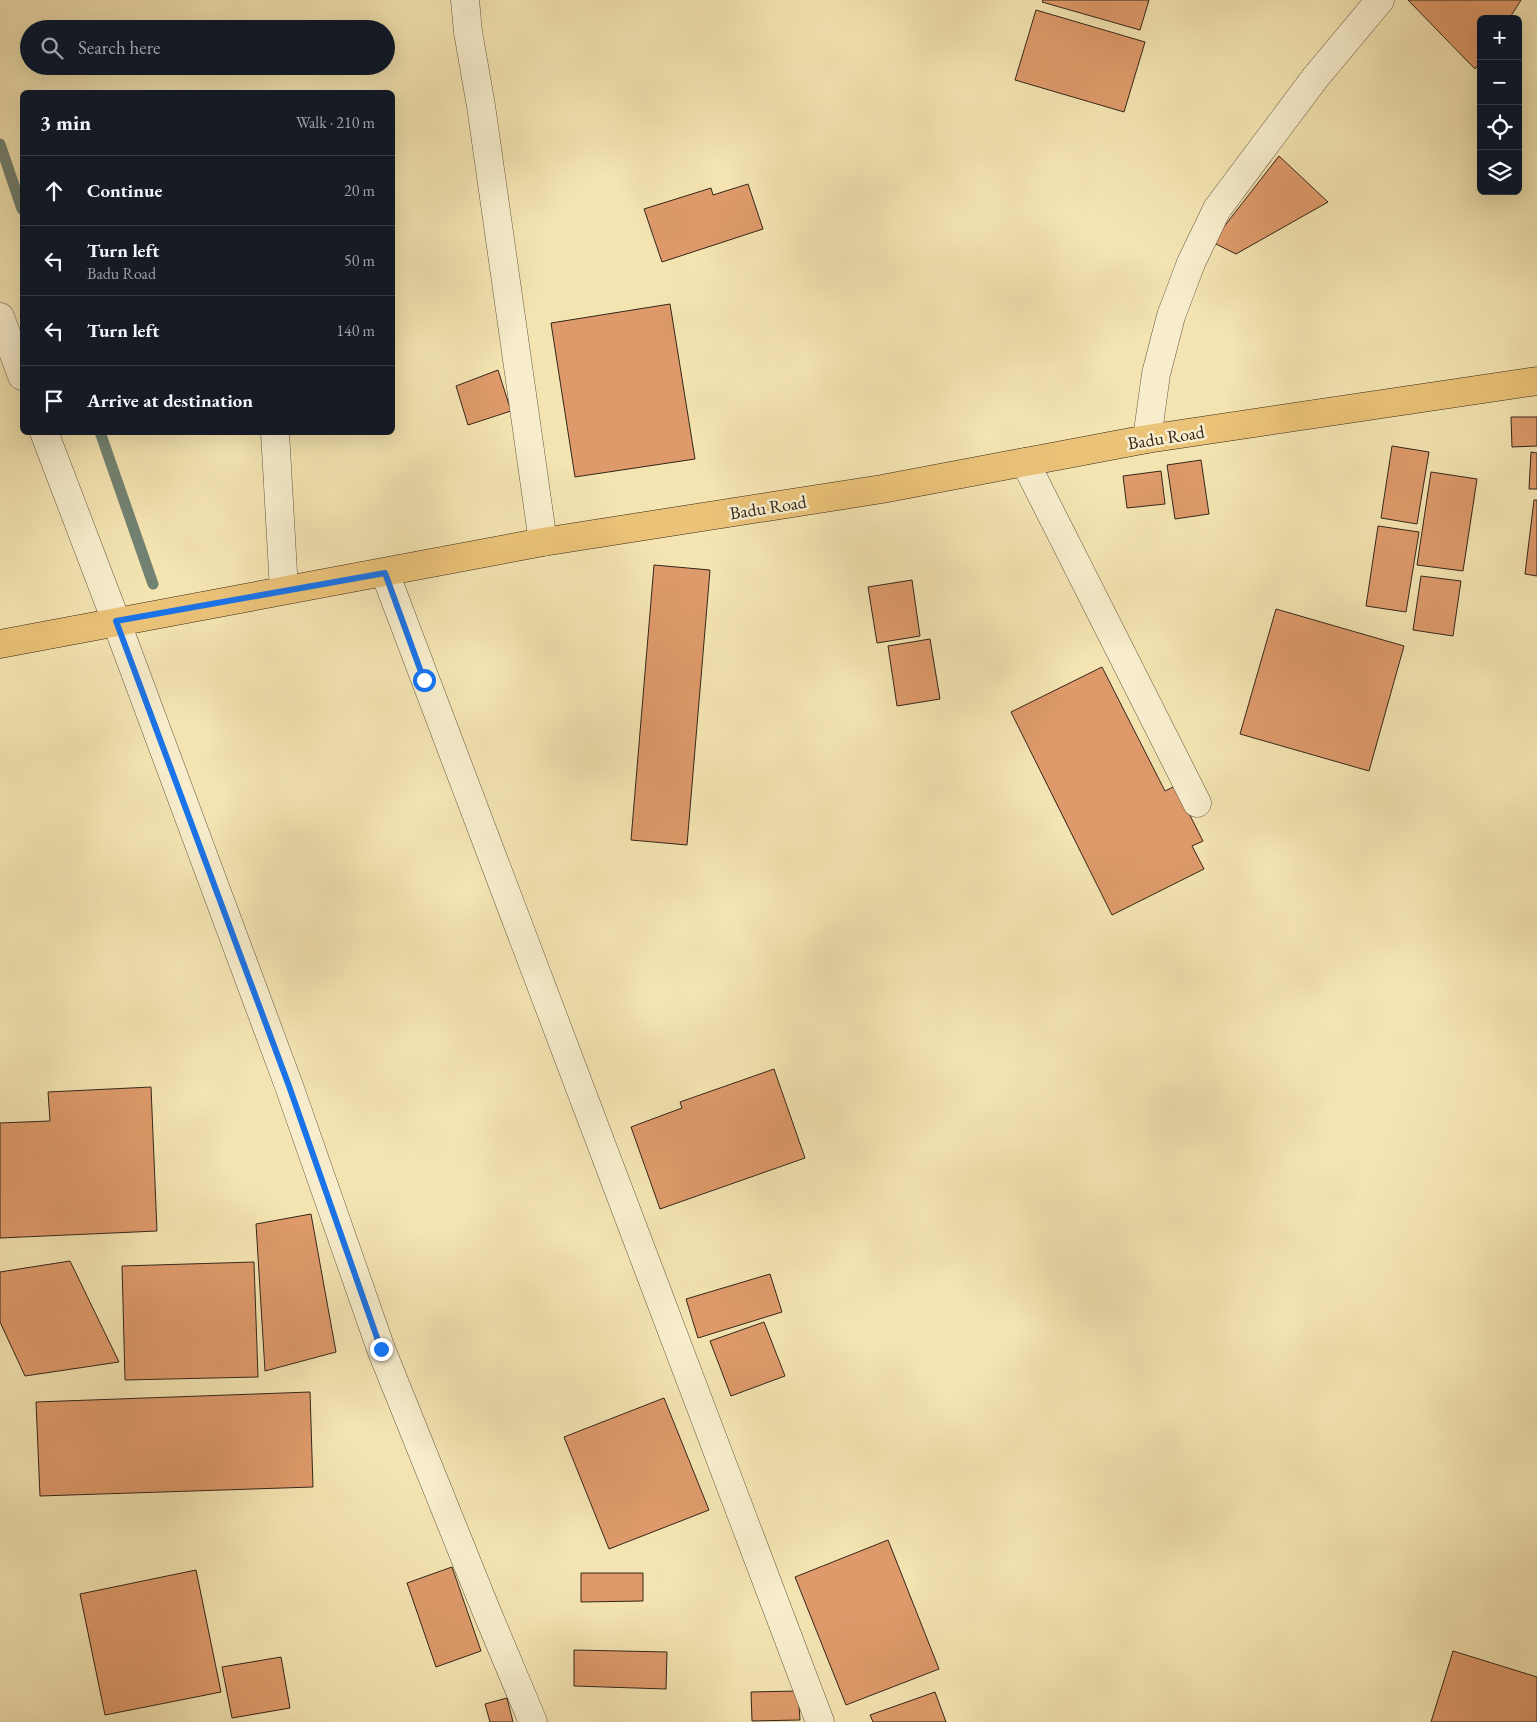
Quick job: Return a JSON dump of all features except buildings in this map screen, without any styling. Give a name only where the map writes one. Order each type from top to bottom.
[{"type":"main road","name":"Badu Road","points":[[0,644],[544,542],[882,489],[1147,439],[1537,381]]},
{"type":"street","points":[[465,0],[468,32],[544,542]]},
{"type":"street","points":[[1147,439],[1156,374],[1171,316],[1191,263],[1217,209],[1304,93],[1380,0]]},
{"type":"street","points":[[0,317],[20,371]]},
{"type":"street","points":[[45,435],[289,1086],[381,1349],[533,1722]]},
{"type":"street","points":[[275,435],[284,590]]},
{"type":"street","points":[[1025,462],[1197,803]]},
{"type":"street","points":[[385,573],[820,1722]]},
{"type":"waterway","points":[[0,144],[20,203]]},
{"type":"waterway","points":[[101,435],[153,584]]},
{"type":"route","points":[[381,1349],[289,1086],[116,621],[385,573],[424,680]]}]
